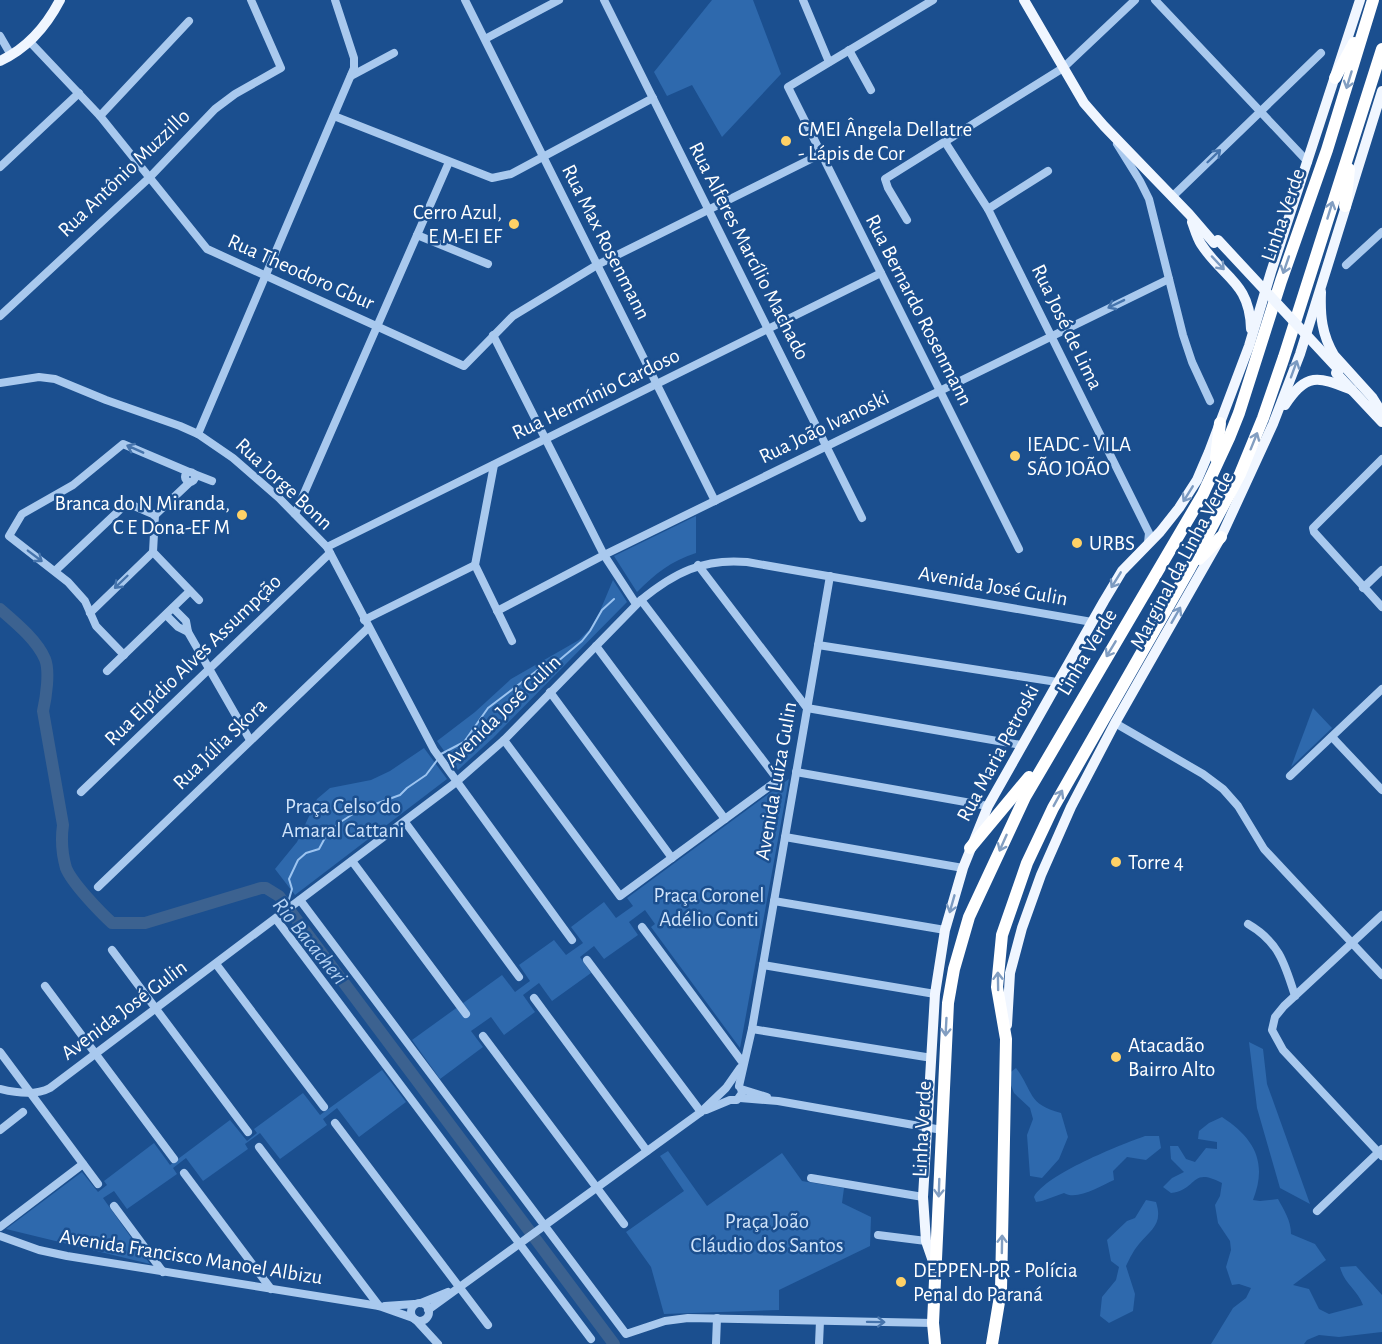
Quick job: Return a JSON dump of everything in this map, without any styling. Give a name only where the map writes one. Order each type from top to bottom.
[{"type":"highway","name":"Linha Verde","points":[[934,1344],[933,1323],[948,1003],[959,949],[969,917],[1007,834],[1049,753],[1191,514],[1214,471],[1239,413],[1281,281],[1327,150],[1373,0]]},
{"type":"highway","points":[[1335,78],[1365,24]]},
{"type":"highway","name":"Linha Verde","points":[[992,1344],[1001,1290],[1006,1039],[997,987],[1002,935],[1027,863],[1058,799],[1190,568],[1240,474],[1263,418],[1284,357],[1382,49]]},
{"type":"highway","points":[[1372,81],[1382,59]]},
{"type":"highway","points":[[1345,206],[1351,143]]},
{"type":"highway","points":[[1214,471],[1220,423]]},
{"type":"highway","points":[[1190,568],[1221,537]]},
{"type":"highway","points":[[970,848],[1049,753]]},
{"type":"main road","points":[[0,61],[30,42],[51,18],[60,0]]},
{"type":"main road","points":[[1024,0],[1084,103],[1286,317],[1382,414]]},
{"type":"main road","name":"Marginal da Linha Verde","points":[[1152,536],[1179,508],[1197,480],[1220,423],[1249,346],[1270,272],[1360,0]]},
{"type":"main road","name":"Marginal da Linha Verde","points":[[1006,1039],[1010,973],[1022,928],[1053,846],[1115,723],[1221,537],[1274,424],[1297,360],[1382,91]]},
{"type":"main road","points":[[1189,214],[1200,243],[1244,294],[1251,317],[1249,346]]},
{"type":"main road","points":[[1322,278],[1321,321],[1326,341],[1334,355],[1372,397],[1382,414]]},
{"type":"main road","points":[[1338,371],[1352,390],[1382,422]]},
{"type":"main road","points":[[1274,424],[1296,389],[1307,380],[1322,379],[1352,390]]},
{"type":"main road","name":"Rua Maria Petroski","points":[[936,1270],[926,1241],[923,1197],[935,994],[945,930],[963,868],[988,806],[1057,682],[1122,571],[1152,536]]},
{"type":"street","name":"Rua Antônio Muzzillo","points":[[0,316],[149,178],[224,101],[281,68],[251,0]]},
{"type":"street","points":[[198,435],[351,76],[354,57],[335,0]]},
{"type":"street","name":"Rua Max Rosenmann","points":[[465,0],[715,501]]},
{"type":"street","points":[[485,39],[559,0]]},
{"type":"street","name":"Rua Alferes Marcílio Machado","points":[[604,0],[862,518]]},
{"type":"street","points":[[802,0],[830,62],[933,0]]},
{"type":"street","points":[[908,220],[885,179],[1063,68],[1135,0]]},
{"type":"street","points":[[1155,0],[1308,162]]},
{"type":"street","points":[[100,116],[189,21]]},
{"type":"street","points":[[0,36],[10,55]]},
{"type":"street","name":"Rua Theodoro Gbur","points":[[30,42],[100,116],[203,245],[212,252],[464,366],[493,335]]},
{"type":"street","points":[[849,50],[871,90]]},
{"type":"street","points":[[351,76],[394,53]]},
{"type":"street","points":[[1172,197],[1321,53]]},
{"type":"street","name":"Rua Bernardo Rosenmann","points":[[830,62],[788,87],[1019,549]]},
{"type":"street","points":[[0,167],[79,93]]},
{"type":"street","points":[[334,116],[492,178],[511,174],[653,98]]},
{"type":"street","points":[[1104,126],[1146,191],[1186,348],[1210,401]]},
{"type":"street","name":"Rua José de Lima","points":[[945,142],[988,209],[1152,536]]},
{"type":"street","points":[[504,740],[620,896],[778,780],[604,555],[493,335],[522,309],[597,265],[821,154]]},
{"type":"street","points":[[295,514],[449,162]]},
{"type":"street","points":[[988,209],[1048,171]]},
{"type":"street","points":[[417,236],[488,264]]},
{"type":"street","points":[[1346,265],[1380,236]]},
{"type":"street","name":"Rua Hermínio Cardoso","points":[[328,550],[881,273]]},
{"type":"street","name":"Rua João Ivanoski","points":[[497,611],[604,555],[1169,279]]},
{"type":"street","name":"Rua Jorge Bonn","points":[[0,383],[39,377],[55,379],[180,426],[198,435],[246,468],[295,514],[328,550],[424,735],[455,783],[573,940]]},
{"type":"street","points":[[124,655],[96,626],[83,598],[55,571],[9,536],[22,514],[73,485],[123,444],[191,476],[212,481]]},
{"type":"street","points":[[1382,459],[1314,524],[1314,532],[1382,608]]},
{"type":"street","points":[[494,465],[475,565],[512,641]]},
{"type":"street","points":[[90,613],[153,552],[155,515],[191,476]]},
{"type":"street","points":[[55,571],[127,504],[155,515]]},
{"type":"street","name":"Rua Elpídio Alves Assumpção","points":[[81,792],[328,550]]},
{"type":"street","points":[[153,552],[199,600]]},
{"type":"street","name":"Avenida José Gulin","points":[[0,1089],[38,1093],[50,1088],[279,917],[455,783],[504,740],[639,602],[664,582],[698,566],[718,561],[737,561],[1092,622]]},
{"type":"street","name":"Rua Júlia Skora","points":[[98,887],[366,624],[475,565]]},
{"type":"street","points":[[698,566],[807,708],[1021,746]]},
{"type":"street","points":[[1364,588],[1382,570]]},
{"type":"street","name":"Avenida Luíza Gulin","points":[[740,1087],[830,576]]},
{"type":"street","points":[[107,671],[190,591]]},
{"type":"street","points":[[173,608],[186,621],[188,632],[250,740]]},
{"type":"street","points":[[166,615],[178,627],[188,632]]},
{"type":"street","points":[[818,645],[1057,682]]},
{"type":"street","points":[[596,646],[725,819]]},
{"type":"street","points":[[1290,776],[1382,689]]},
{"type":"street","points":[[550,692],[672,858]]},
{"type":"street","points":[[1115,723],[1203,774],[1223,789],[1238,806],[1264,849],[1382,975]]},
{"type":"street","points":[[1332,736],[1382,790]]},
{"type":"street","points":[[796,772],[988,806]]},
{"type":"street","points":[[405,822],[519,977]]},
{"type":"street","points":[[785,837],[963,868]]},
{"type":"street","points":[[352,861],[466,1014]]},
{"type":"street","points":[[774,901],[945,930]]},
{"type":"street","points":[[298,902],[626,1334],[677,1319],[933,1323]]},
{"type":"street","points":[[1317,1211],[1381,1153],[1283,1050],[1272,1030],[1273,1022],[1278,1012],[1382,915]]},
{"type":"street","points":[[279,917],[522,1242],[591,1339]]},
{"type":"street","points":[[1248,924],[1264,933],[1283,960],[1295,996]]},
{"type":"street","points":[[642,927],[743,1063]]},
{"type":"street","points":[[112,950],[248,1132]]},
{"type":"street","points":[[587,960],[700,1112]]},
{"type":"street","points":[[216,964],[324,1107]]},
{"type":"street","points":[[763,965],[935,994]]},
{"type":"street","points":[[45,986],[174,1159]]},
{"type":"street","points":[[534,998],[647,1151]]},
{"type":"street","points":[[752,1029],[932,1058]]},
{"type":"street","points":[[483,1036],[624,1224]]},
{"type":"street","points":[[0,1052],[98,1184]]},
{"type":"street","name":"Avenida Luíza Gulin","points":[[727,1087],[743,1063]]},
{"type":"street","points":[[778,1101],[734,1084],[727,1087],[726,1096],[735,1101],[740,1098],[778,1101],[942,1130]]},
{"type":"street","name":"Avenida Francisco Manoel Albizu","points":[[428,1313],[700,1112],[727,1087]]},
{"type":"street","points":[[740,1087],[742,1094],[740,1098]]},
{"type":"street","name":"Avenida Francisco Manoel Albizu","points":[[700,1112],[730,1100]]},
{"type":"street","points":[[0,1130],[23,1113]]},
{"type":"street","points":[[335,1122],[488,1325]]},
{"type":"street","points":[[259,1147],[379,1306]]},
{"type":"street","points":[[0,1227],[83,1164]]},
{"type":"street","points":[[184,1173],[271,1289]]},
{"type":"street","points":[[811,1178],[923,1197]]},
{"type":"street","points":[[114,1206],[163,1272]]},
{"type":"street","points":[[878,1235],[926,1241]]},
{"type":"street","name":"Avenida Francisco Manoel Albizu","points":[[0,1236],[54,1253],[379,1306],[414,1319]]},
{"type":"street","name":"Avenida Francisco Manoel Albizu","points":[[379,1306],[417,1304],[459,1288]]},
{"type":"street","points":[[417,1304],[426,1305],[436,1341],[410,1312],[417,1304]]},
{"type":"street","points":[[414,1319],[422,1320],[428,1313]]},
{"type":"street","points":[[716,1344],[717,1318]]},
{"type":"street","points":[[819,1344],[820,1321]]},
{"type":"green space","points":[[712,0],[753,0],[781,74],[722,137],[692,85],[667,96],[654,72]]},
{"type":"green space","points":[[696,516],[696,553],[664,569],[637,592],[614,556]]},
{"type":"green space","points":[[613,580],[627,602],[493,738],[458,770],[437,741],[475,712],[511,679],[579,640],[591,628]]},
{"type":"green space","points":[[1313,708],[1332,728],[1291,767]]},
{"type":"green space","name":"Praça Celso do Amaral Cattani","points":[[424,748],[447,779],[295,895],[275,869],[297,842],[317,799],[330,788],[371,780],[390,771]]},
{"type":"green space","name":"Praça Coronel Adélio Conti","points":[[789,779],[740,1048],[651,927],[655,924],[645,910],[629,922],[638,935],[604,959],[594,946],[580,957],[591,973],[552,1001],[539,983],[523,995],[535,1012],[504,1035],[491,1017],[471,1031],[483,1047],[440,1079],[412,1040],[502,975],[515,992],[530,981],[519,965],[554,940],[566,955],[583,943],[571,927],[604,902],[616,918],[633,906],[627,898]]},
{"type":"green space","points":[[1249,1042],[1263,1049],[1267,1084],[1310,1204],[1280,1188],[1257,1108]]},
{"type":"green space","points":[[1016,1068],[1032,1096],[1042,1106],[1061,1113],[1068,1137],[1059,1159],[1042,1178],[1030,1176],[1027,1135],[1033,1119],[1030,1108],[1014,1093],[1007,1075]]},
{"type":"green space","points":[[382,1070],[406,1102],[359,1137],[337,1108],[323,1119],[327,1125],[280,1159],[260,1133],[245,1144],[248,1149],[203,1181],[186,1158],[173,1168],[177,1174],[127,1209],[114,1191],[103,1198],[150,1264],[6,1229],[82,1172],[98,1192],[107,1185],[104,1181],[154,1143],[170,1165],[230,1120],[247,1141],[257,1133],[254,1129],[303,1093],[320,1115]]},
{"type":"green space","points":[[1222,1117],[1242,1133],[1255,1152],[1259,1174],[1253,1200],[1278,1199],[1285,1211],[1291,1234],[1315,1244],[1326,1260],[1293,1285],[1309,1289],[1319,1309],[1329,1314],[1363,1305],[1344,1278],[1340,1267],[1356,1266],[1382,1295],[1382,1332],[1339,1337],[1319,1335],[1307,1340],[1304,1344],[1211,1344],[1233,1308],[1246,1298],[1251,1288],[1239,1284],[1232,1285],[1226,1267],[1231,1250],[1230,1241],[1218,1223],[1215,1205],[1220,1196],[1222,1183],[1204,1177],[1195,1180],[1180,1191],[1171,1193],[1163,1187],[1172,1178],[1184,1172],[1171,1159],[1170,1146],[1178,1146],[1186,1159],[1195,1162],[1206,1148],[1217,1149],[1217,1142],[1198,1139],[1199,1131]]},
{"type":"green space","points":[[1145,1136],[1159,1136],[1161,1148],[1146,1160],[1127,1157],[1113,1171],[1114,1180],[1082,1194],[1064,1193],[1036,1202],[1034,1197],[1053,1179],[1102,1153]]},
{"type":"green space","name":"Praça João Cláudio dos Santos","points":[[668,1151],[707,1206],[782,1153],[802,1181],[844,1188],[842,1203],[871,1217],[870,1246],[779,1290],[779,1310],[664,1314],[651,1267],[626,1232],[684,1191],[660,1156]]},
{"type":"green space","points":[[1146,1200],[1156,1202],[1158,1216],[1155,1226],[1137,1247],[1126,1266],[1135,1294],[1133,1311],[1109,1323],[1100,1316],[1102,1297],[1116,1280],[1119,1267],[1111,1261],[1107,1240],[1127,1221],[1135,1218]]},
{"type":"waterway","points":[[441,754],[464,742],[488,708],[539,669],[557,662],[582,641],[602,610],[614,599]]},
{"type":"waterway","name":"Rio Bacacheri","points":[[0,609],[31,638],[45,659],[47,685],[43,711],[63,825],[64,857],[66,868],[80,889],[112,923],[145,923],[261,888],[266,888],[279,896],[614,1344]]},
{"type":"waterway","points":[[287,906],[292,889],[289,879],[298,860],[306,853],[319,849],[326,836],[339,823],[359,810],[400,795],[426,775],[438,759]]},
{"type":"place","name":"CMEI Ângela Dellatre - Lápis de Cor","points":[[786,141]]},
{"type":"place","name":"Cerro Azul, E M-EI EF","points":[[514,224]]},
{"type":"place","name":"IEADC - VILA SÃO JOÃO","points":[[1015,456]]},
{"type":"place","name":"Branca do N Miranda, C E Dona-EF M","points":[[242,515]]},
{"type":"place","name":"URBS","points":[[1077,543]]},
{"type":"place","name":"Torre 4","points":[[1116,862]]},
{"type":"place","name":"Atacadão Bairro Alto","points":[[1116,1057]]},
{"type":"place","name":"DEPPEN-PR - Polícia Penal do Paraná","points":[[901,1282]]}]
